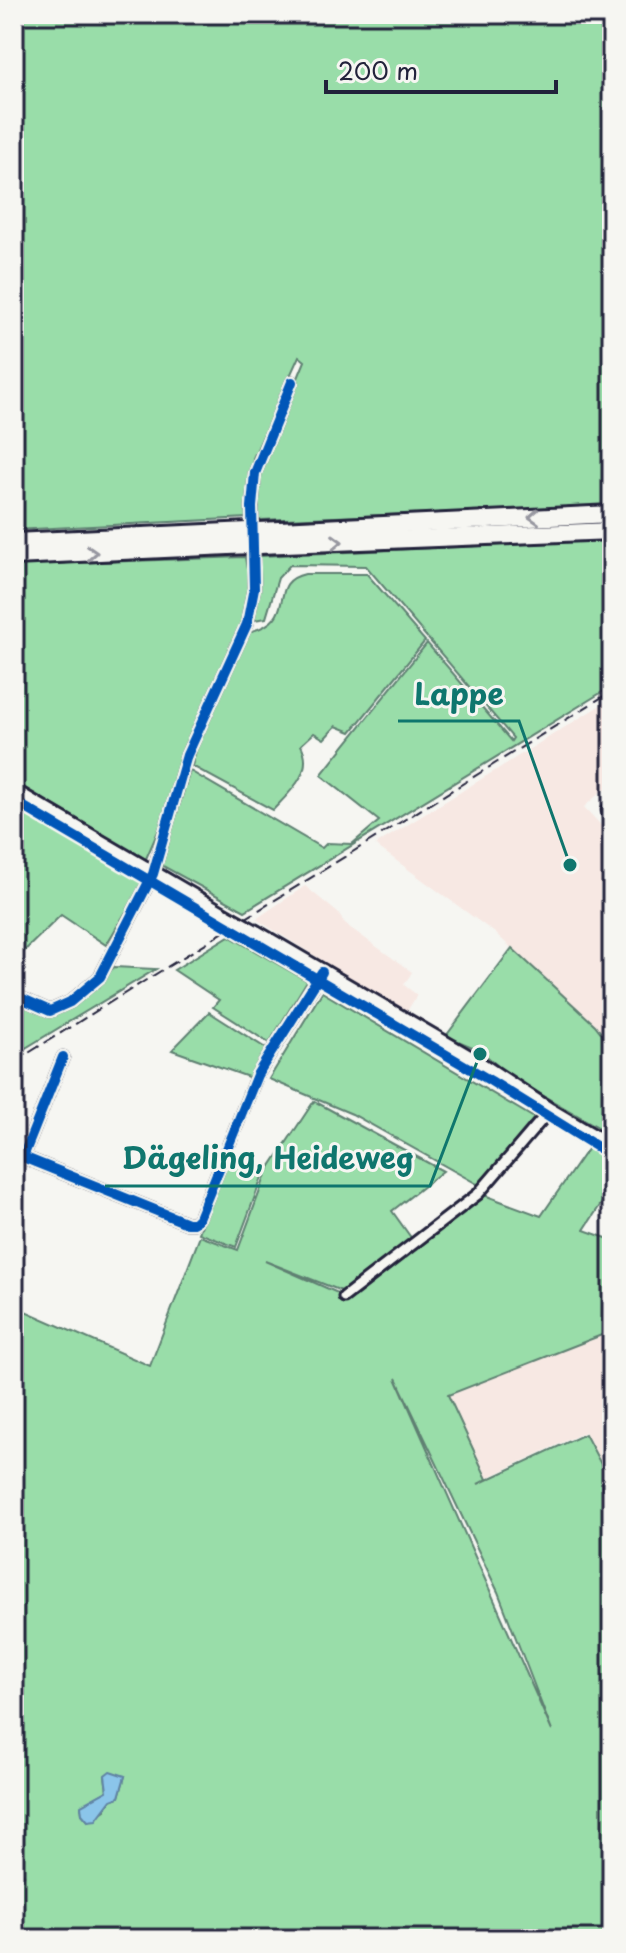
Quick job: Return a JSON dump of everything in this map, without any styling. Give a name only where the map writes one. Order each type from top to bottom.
[{"type":"highway","points":[[14,556],[612,514]]},
{"type":"highway","points":[[14,542],[612,531]]},
{"type":"main road","points":[[14,791],[476,1061],[612,1147]]},
{"type":"street","points":[[14,995],[50,1011],[86,990],[100,977],[153,874],[187,755],[249,619],[254,588],[252,507],[257,465],[292,382]]},
{"type":"street","points":[[607,810],[612,826]]},
{"type":"street","points":[[63,1057],[23,1157],[187,1223],[194,1223],[199,1218],[257,1075],[322,972]]},
{"type":"street","points":[[344,1297],[478,1194],[550,1110]]},
{"type":"shaded area","points":[[612,698],[612,796],[604,789],[584,807],[612,837],[612,1047],[595,1025],[495,933],[375,845]]},
{"type":"shaded area","points":[[305,886],[338,913],[345,924],[412,972],[404,985],[417,995],[406,1013],[256,919]]},
{"type":"shaded area","points":[[612,1331],[612,1483],[585,1432],[487,1478],[448,1394]]},
{"type":"green space","points":[[14,14],[612,14],[612,506],[259,520],[259,473],[305,361],[299,356],[253,458],[248,518],[14,530]]},
{"type":"green space","points":[[612,540],[612,686],[245,911],[161,865],[190,771],[322,848],[327,843],[352,844],[379,821],[321,775],[427,643],[511,741],[513,738],[366,566],[290,565],[278,578],[266,618],[254,620],[260,556]]},
{"type":"green space","points":[[245,557],[250,589],[240,628],[184,746],[166,813],[145,861],[14,781],[14,565]]},
{"type":"green space","points":[[305,574],[367,574],[425,641],[351,732],[336,726],[324,739],[314,733],[301,745],[305,755],[303,772],[273,810],[192,766],[199,739],[249,632],[274,619],[287,585]]},
{"type":"green space","points":[[14,801],[146,878],[106,945],[61,915],[14,961]]},
{"type":"green space","points":[[229,936],[307,981],[269,1043],[213,1007],[219,1000],[174,970]]},
{"type":"green space","points":[[512,948],[595,1025],[612,1047],[612,1135],[509,1076],[480,1050],[446,1036]]},
{"type":"green space","points":[[114,967],[156,969],[14,1055],[14,999],[51,1015],[91,992]]},
{"type":"green space","points":[[322,992],[534,1118],[479,1185],[352,1114],[269,1079]]},
{"type":"green space","points":[[209,1012],[267,1049],[251,1078],[172,1050]]},
{"type":"green space","points":[[314,1101],[443,1171],[392,1211],[412,1239],[344,1292],[265,1261],[340,1294],[355,1297],[484,1195],[541,1216],[590,1145],[612,1157],[612,1187],[584,1230],[612,1240],[612,1331],[448,1395],[487,1479],[478,1484],[585,1434],[612,1485],[612,1939],[14,1939],[14,1880],[24,1875],[14,1862],[14,1306],[150,1366],[200,1236],[238,1250],[267,1172]],"holes":[[[396,1378],[498,1592],[552,1731]],[[105,1776],[125,1776],[119,1797],[111,1800],[105,1810],[88,1821],[82,1814],[81,1806],[107,1791]]]},
{"type":"green space","points":[[227,1158],[264,1172],[236,1247],[199,1233]]},
{"type":"water","points":[[110,1771],[125,1776],[119,1797],[111,1800],[96,1820],[88,1821],[82,1814],[81,1805],[107,1791],[105,1775]]},
{"type":"railway","points":[[14,1062],[612,691]]},
{"type":"cycle path","points":[[14,995],[50,1011],[70,1002],[100,977],[153,874],[187,755],[247,624],[254,588],[252,507],[255,473],[292,382]]},
{"type":"cycle path","points":[[14,801],[491,1081],[612,1156]]},
{"type":"cycle path","points":[[63,1057],[23,1157],[187,1223],[194,1223],[199,1218],[257,1075],[322,972]]},
{"type":"place","name":"Lappe","points":[[570,865]]},
{"type":"place","name":"Dägeling, Heideweg","points":[[480,1054]]}]
